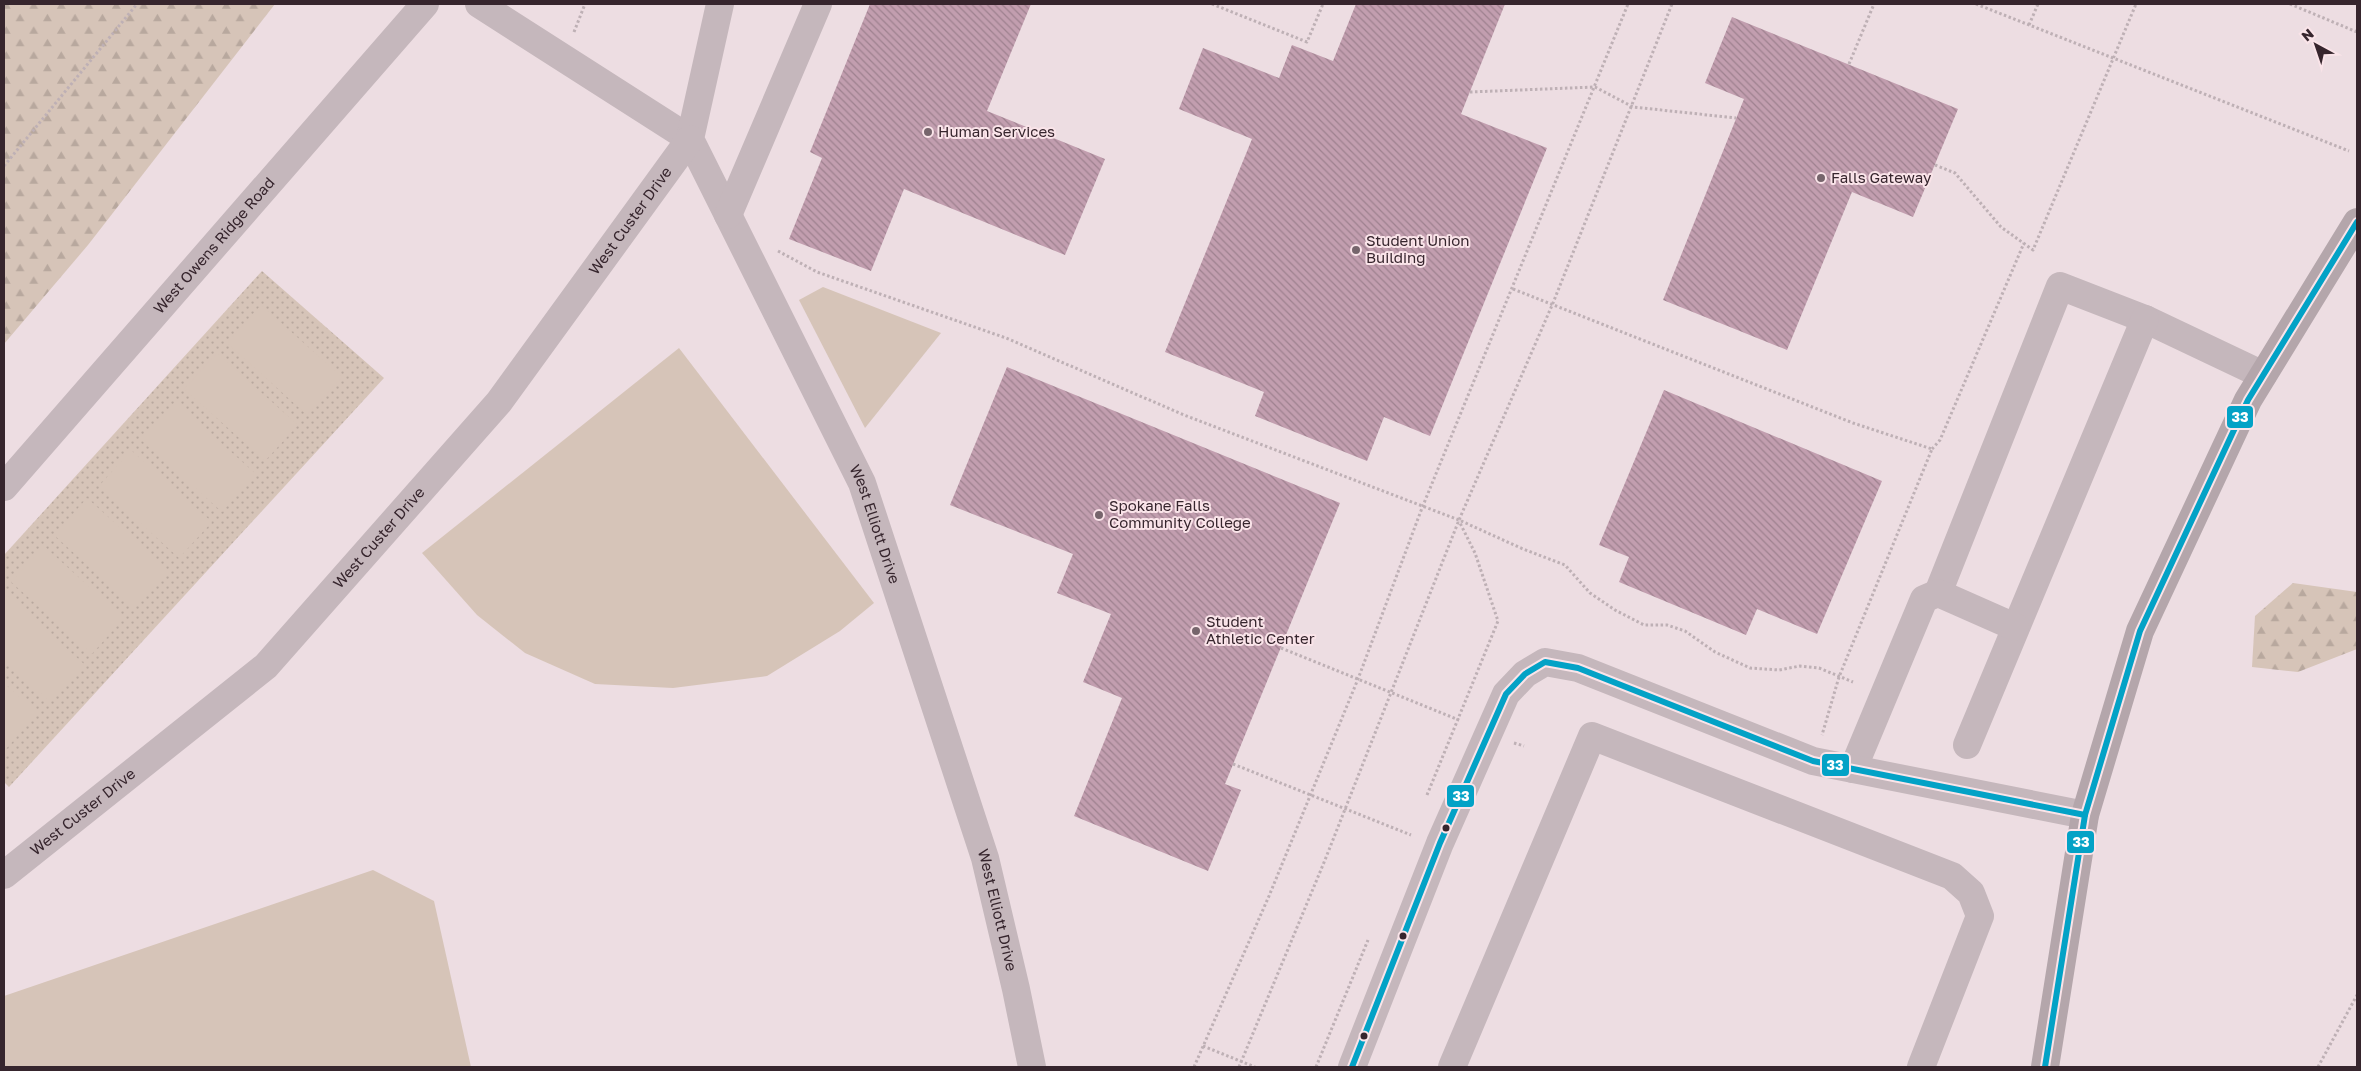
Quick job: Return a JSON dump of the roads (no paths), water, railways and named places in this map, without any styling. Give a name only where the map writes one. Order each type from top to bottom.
[{"type":"main road","points":[[2045,1067],[2085,815],[2140,631],[2248,400],[2357,222]]},
{"type":"street","name":"West Owens Ridge Road","points":[[4,487],[425,4]]},
{"type":"street","points":[[479,4],[690,139],[720,4]]},
{"type":"street","points":[[728,216],[818,4]]},
{"type":"street","name":"West Elliott Drive","points":[[690,139],[862,483],[985,858],[1016,989],[1032,1067]]},
{"type":"street","name":"West Custer Drive","points":[[4,875],[266,666],[499,402],[690,139]]},
{"type":"street","points":[[1938,593],[2060,286],[2145,320],[2263,375]]},
{"type":"street","points":[[1967,745],[2015,626],[2145,320]]},
{"type":"street","points":[[1853,769],[1924,598],[1938,593],[2015,626]]},
{"type":"street","points":[[1352,1067],[1474,765],[1506,694],[1525,674],[1545,662],[1578,668],[1813,761],[2085,815]]},
{"type":"street","points":[[1452,1067],[1592,736],[1952,876],[1972,892],[1980,916],[1922,1067]]},
{"type":"place","name":"Human Services","points":[[928,132]]},
{"type":"place","name":"Falls Gateway","points":[[1821,178]]},
{"type":"place","name":"Student Union Building","points":[[1356,250]]},
{"type":"place","name":"Spokane Falls Community College","points":[[1099,515]]},
{"type":"place","name":"Student Athletic Center","points":[[1196,631]]}]
